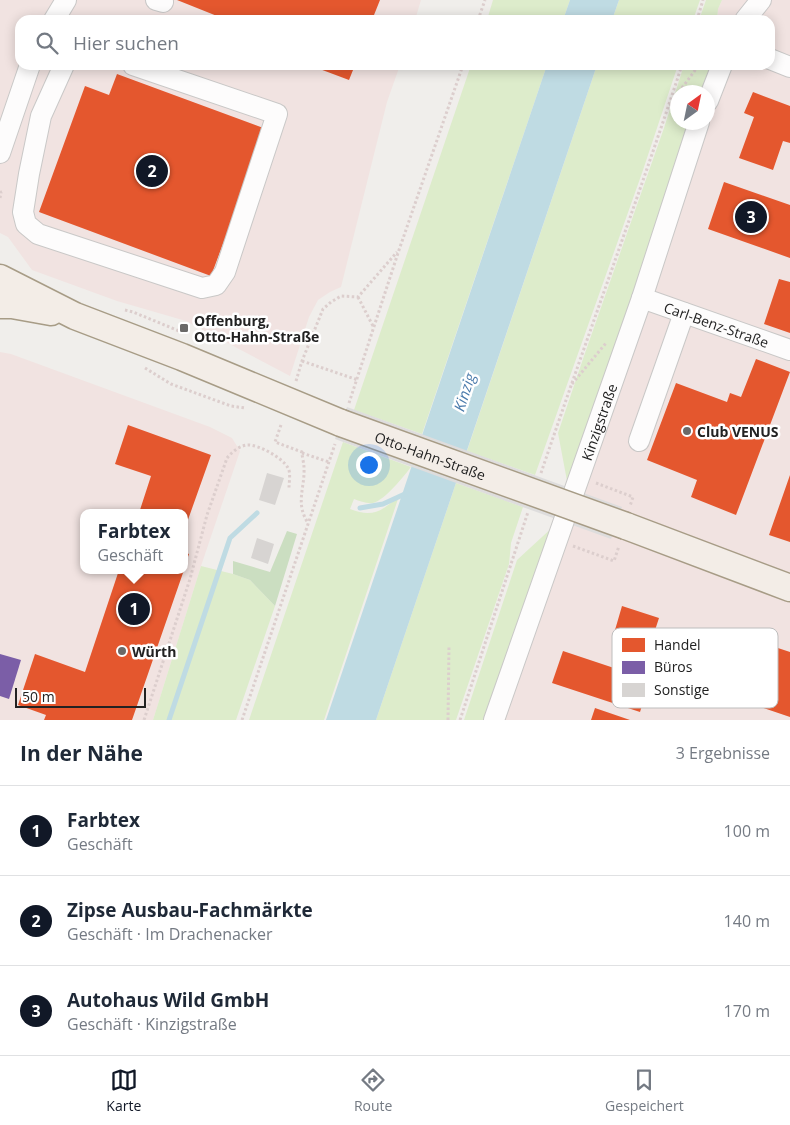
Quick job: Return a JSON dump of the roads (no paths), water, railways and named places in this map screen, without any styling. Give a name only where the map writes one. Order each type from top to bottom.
[{"type":"main road","name":"Otto-Hahn-Straße","points":[[0,278],[75,316],[182,357],[341,425],[535,493],[624,532],[790,588]]},
{"type":"main road","name":"Otto-Hahn-Straße","points":[[0,305],[12,305],[75,316]]},
{"type":"street","points":[[57,15],[66,0]]},
{"type":"street","points":[[775,61],[790,67]]},
{"type":"street","points":[[0,153],[28,70]]},
{"type":"street","points":[[62,70],[41,116],[23,212],[26,224],[38,234],[202,288],[216,285],[225,272],[277,114],[148,70]]},
{"type":"street","points":[[714,85],[720,70]]},
{"type":"street","name":"Kinzigstraße","points":[[494,720],[642,298],[696,130]]},
{"type":"street","name":"Carl-Benz-Straße","points":[[642,298],[790,350]]},
{"type":"street","points":[[639,441],[684,313]]},
{"type":"water","points":[[570,0],[619,0],[614,15],[565,15]]},
{"type":"water","name":"Kinzig","points":[[545,70],[595,70],[376,720],[326,720]]},
{"type":"waterway","points":[[360,508],[383,504],[407,493]]},
{"type":"waterway","points":[[169,720],[230,538],[257,513]]},
{"type":"place","name":"Zipse Ausbau-Fachmärkte","points":[[152,171]]},
{"type":"place","name":"Autohaus Wild GmbH","points":[[751,217]]},
{"type":"place","name":"Offenburg, Otto-Hahn-Straße","points":[[184,328]]},
{"type":"place","name":"Club VENUS","points":[[687,431]]},
{"type":"place","name":"Farbtex","points":[[134,609]]},
{"type":"place","name":"Würth","points":[[122,651]]}]
